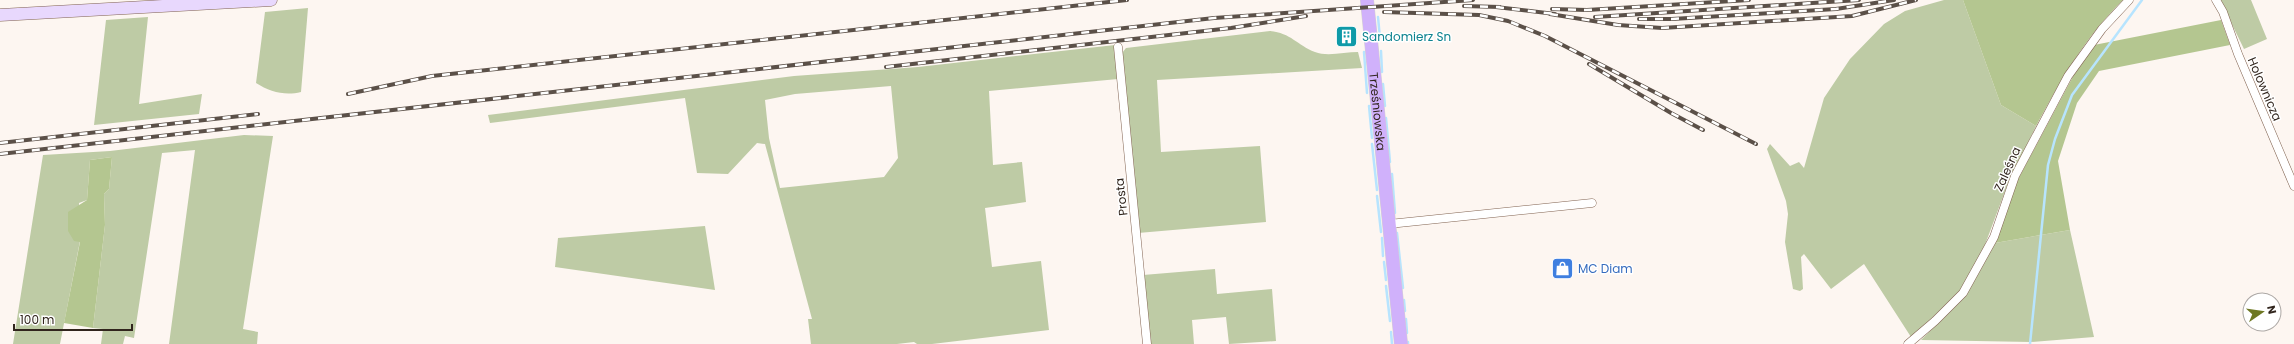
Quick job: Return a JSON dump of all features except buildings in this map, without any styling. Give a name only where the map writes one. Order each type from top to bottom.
[{"type":"main road","points":[[0,15],[271,0]]},
{"type":"main road","name":"Trześniowska","points":[[1367,0],[1400,344]]},
{"type":"street","name":"Zaleśna","points":[[1908,344],[1935,321],[1963,293],[1994,237],[2015,176],[2068,76],[2102,29],[2129,0]]},
{"type":"street","name":"Holownicza","points":[[2216,0],[2293,183]]},
{"type":"street","name":"Prosta","points":[[1118,48],[1147,344]]},
{"type":"street","points":[[1389,224],[1592,204]]},
{"type":"green space","points":[[1944,0],[1963,0],[2001,105],[2036,126],[2007,186],[1983,250],[1958,294],[1911,337],[1864,264],[1831,289],[1804,254],[1801,257],[1803,289],[1800,291],[1793,289],[1785,242],[1788,214],[1786,201],[1767,149],[1770,144],[1790,166],[1799,162],[1804,168],[1824,98],[1850,59],[1884,24],[1905,11]]},
{"type":"green space","points":[[1963,0],[2123,0],[2109,14],[2085,44],[2064,76],[2036,126],[2001,105]]},
{"type":"green space","points":[[2220,0],[2251,0],[2267,39],[2244,49]]},
{"type":"green space","points":[[308,8],[301,92],[289,94],[278,92],[267,89],[256,83],[265,12]]},
{"type":"green space","points":[[148,17],[139,104],[202,94],[199,114],[94,125],[106,20]]},
{"type":"green space","points":[[2221,20],[2230,45],[2099,71],[2077,103],[2058,161],[2070,230],[1995,243],[2015,185],[2077,69],[2094,45]]},
{"type":"green space","points":[[1270,31],[1283,34],[1315,52],[1330,54],[1358,52],[1362,68],[1157,80],[1161,152],[1260,146],[1266,222],[1138,233],[1122,53],[1126,48]]},
{"type":"green space","points":[[1115,45],[1118,79],[989,91],[993,165],[1022,162],[1026,202],[985,208],[992,267],[1041,261],[1049,330],[932,344],[917,344],[914,342],[897,344],[811,344],[808,319],[812,319],[765,144],[757,143],[728,174],[697,173],[685,98],[490,123],[488,115],[794,76],[918,67]],"holes":[[[891,86],[898,158],[884,177],[780,188],[769,138],[765,100],[795,94]]]},
{"type":"green space","points":[[244,135],[273,136],[243,329],[258,332],[257,344],[169,344],[195,150],[162,153],[134,338],[125,336],[123,344],[101,344],[103,329],[93,328],[105,225],[104,194],[109,189],[112,157],[90,160],[87,200],[79,203],[80,241],[60,344],[13,344],[43,155],[110,151]]},
{"type":"green space","points":[[112,157],[109,189],[104,194],[105,225],[93,328],[64,323],[80,242],[74,241],[68,231],[68,212],[87,200],[90,160]]},
{"type":"green space","points":[[705,226],[715,290],[555,267],[558,238]]},
{"type":"green space","points":[[2070,230],[2094,337],[2031,342],[1921,340],[1967,294],[1995,243]]},
{"type":"green space","points":[[1215,269],[1217,294],[1272,289],[1276,341],[1229,344],[1226,317],[1192,320],[1194,344],[1150,344],[1143,275]]},
{"type":"waterway","points":[[2030,344],[2048,165],[2055,139],[2072,95],[2142,0]]},
{"type":"waterway","points":[[1378,17],[1380,38]]},
{"type":"waterway","points":[[1381,51],[1382,72]]},
{"type":"waterway","points":[[1364,52],[1367,93]]},
{"type":"waterway","points":[[1383,84],[1385,106]]},
{"type":"waterway","points":[[1369,106],[1372,138]]},
{"type":"waterway","points":[[1386,118],[1390,162]]},
{"type":"waterway","points":[[1372,144],[1377,190]]},
{"type":"waterway","points":[[1392,174],[1395,213]]},
{"type":"waterway","points":[[1377,196],[1381,232]]},
{"type":"waterway","points":[[1397,233],[1403,288]]},
{"type":"waterway","points":[[1382,238],[1383,256]]},
{"type":"waterway","points":[[1384,262],[1386,280]]},
{"type":"waterway","points":[[1386,286],[1390,321]]},
{"type":"waterway","points":[[1404,300],[1405,311]]},
{"type":"waterway","points":[[1406,319],[1407,333]]},
{"type":"waterway","points":[[1391,332],[1392,344]]},
{"type":"railway","points":[[348,94],[432,76],[1127,0]]},
{"type":"railway","points":[[0,154],[1214,18],[1473,0]]},
{"type":"railway","points":[[1552,9],[1587,10],[1749,0]]},
{"type":"railway","points":[[1595,17],[1859,0]]},
{"type":"railway","points":[[1639,19],[1672,19],[1836,9],[1894,0]]},
{"type":"railway","points":[[1550,14],[1618,25],[1662,28],[1852,16],[1916,0]]},
{"type":"railway","points":[[1464,6],[1500,7]]},
{"type":"railway","points":[[1496,7],[1555,14]]},
{"type":"railway","points":[[1384,12],[1479,15],[1508,21],[1545,36],[1756,144]]},
{"type":"railway","points":[[886,67],[1231,28],[1306,16]]},
{"type":"railway","points":[[1589,64],[1671,113],[1703,130]]},
{"type":"railway","points":[[0,143],[258,114]]},
{"type":"place","name":"Sandomierz Sn","points":[[1346,36]]},
{"type":"place","name":"MC Diam","points":[[1562,268]]}]
